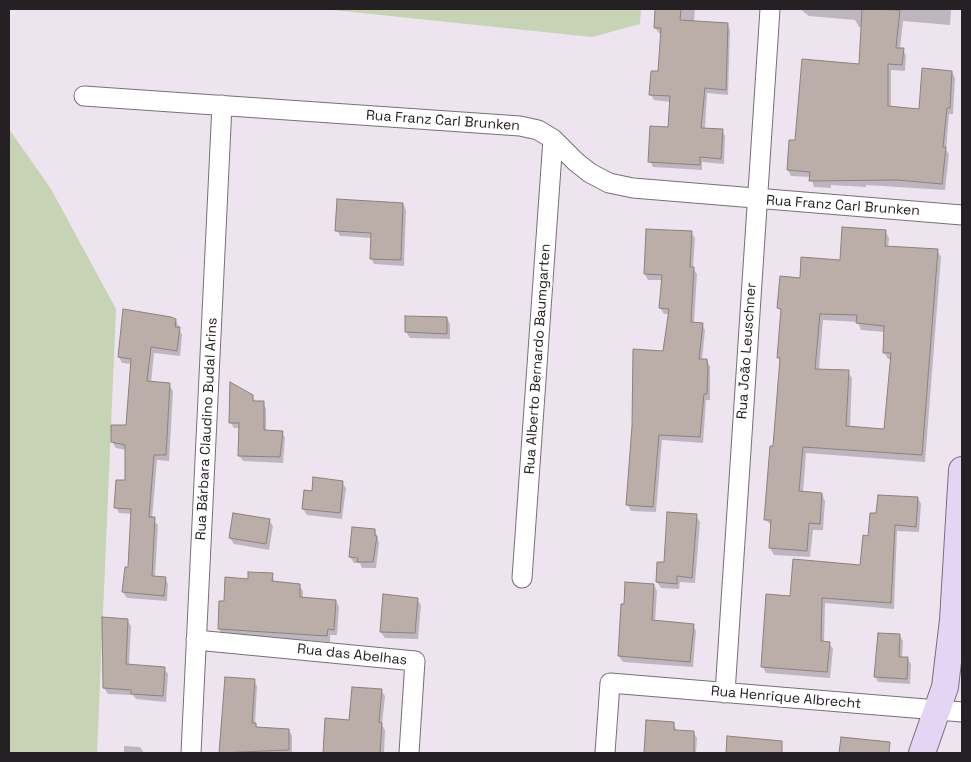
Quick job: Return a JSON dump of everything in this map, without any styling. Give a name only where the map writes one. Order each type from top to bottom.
[{"type":"street","name":"Rua João Leuschner","points":[[725,693],[770,9]]},
{"type":"street","name":"Rua Franz Carl Brunken","points":[[84,96],[520,126],[538,130],[554,139],[576,162],[590,173],[609,182],[656,191],[962,215]]},
{"type":"street","name":"Rua Bárbara Claudino Budal Arins","points":[[191,753],[222,105]]},
{"type":"street","name":"Rua Alberto Bernardo Baumgarten","points":[[522,578],[554,139]]},
{"type":"street","points":[[922,753],[950,711],[950,654],[962,470]]},
{"type":"street","name":"Rua das Abelhas","points":[[196,640],[415,661],[409,753]]},
{"type":"street","name":"Rua Henrique Albrecht","points":[[605,753],[610,683],[950,711]]},
{"type":"green space","points":[[323,9],[641,9],[640,24],[592,37]]},
{"type":"green space","points":[[9,129],[51,189],[116,309],[97,753],[9,753]]},
{"type":"building","points":[[655,9],[681,9],[680,20],[728,23],[726,90],[705,88],[701,128],[723,129],[721,159],[700,157],[700,165],[648,162],[650,126],[668,127],[670,96],[649,95],[651,71],[658,71],[661,28],[654,28]]},
{"type":"building","points":[[862,9],[900,10],[896,48],[904,48],[902,65],[888,64],[888,106],[919,109],[922,68],[952,71],[950,108],[947,108],[943,147],[946,147],[942,184],[897,180],[809,181],[810,172],[787,170],[789,140],[795,140],[802,59],[859,64]]},
{"type":"building","points":[[337,199],[403,203],[401,260],[370,259],[371,233],[335,231]]},
{"type":"building","points":[[842,227],[886,230],[885,246],[938,249],[922,455],[803,447],[799,491],[822,493],[820,524],[809,523],[807,551],[769,548],[771,520],[764,520],[770,446],[773,446],[780,358],[777,358],[781,309],[777,308],[780,276],[800,278],[801,257],[840,260]],"holes":[[[820,314],[857,315],[856,323],[884,326],[883,353],[891,353],[884,429],[846,426],[849,370],[815,369]]]},
{"type":"building","points":[[646,229],[692,231],[690,267],[694,267],[691,322],[703,323],[699,359],[707,359],[708,369],[707,394],[704,394],[700,437],[659,435],[653,507],[626,505],[632,426],[633,349],[663,351],[669,309],[659,308],[662,275],[644,274]]},
{"type":"building","points":[[123,309],[171,317],[176,319],[175,327],[180,327],[177,351],[151,347],[147,381],[170,383],[166,455],[154,455],[149,517],[155,517],[152,576],[166,577],[164,596],[122,592],[125,567],[128,567],[131,509],[114,508],[116,480],[125,480],[125,445],[111,442],[111,425],[126,425],[131,359],[118,357]]},
{"type":"building","points":[[405,316],[447,317],[447,334],[405,332]]},
{"type":"building","points":[[230,382],[253,395],[253,401],[264,401],[264,430],[283,431],[280,457],[238,456],[239,423],[229,423]]},
{"type":"building","points":[[313,477],[343,481],[340,513],[302,509],[304,490],[312,491]]},
{"type":"building","points":[[878,495],[918,497],[916,527],[895,525],[891,603],[822,598],[821,641],[830,642],[827,672],[761,667],[766,594],[790,596],[793,559],[860,565],[863,535],[868,536],[870,513],[876,513]]},
{"type":"building","points":[[667,512],[697,514],[692,578],[677,576],[677,584],[656,582],[657,562],[664,562]]},
{"type":"building","points":[[233,513],[270,519],[266,544],[229,538]]},
{"type":"building","points":[[352,527],[375,529],[375,536],[377,536],[373,562],[357,562],[358,558],[349,557]]},
{"type":"building","points":[[248,572],[273,573],[272,581],[300,584],[300,597],[336,600],[334,630],[328,629],[327,636],[218,629],[219,601],[224,601],[225,577],[248,579]]},
{"type":"building","points":[[625,582],[654,584],[652,620],[694,624],[690,662],[618,656],[621,604],[624,604]]},
{"type":"building","points":[[383,594],[418,598],[415,633],[380,632]]},
{"type":"building","points":[[102,617],[128,619],[126,664],[165,667],[163,696],[131,694],[131,690],[103,688]]},
{"type":"building","points":[[878,633],[900,634],[899,657],[908,657],[907,679],[874,677]]},
{"type":"building","points":[[225,677],[255,679],[252,723],[256,723],[256,727],[289,729],[289,750],[219,753]]},
{"type":"building","points":[[352,687],[382,689],[379,722],[382,723],[380,753],[323,753],[325,718],[349,720]]},
{"type":"building","points":[[646,720],[674,722],[674,730],[694,731],[694,753],[644,753]]},
{"type":"building","points":[[727,736],[782,741],[782,753],[726,753]]},
{"type":"building","points":[[841,737],[890,742],[889,753],[839,753]]}]
